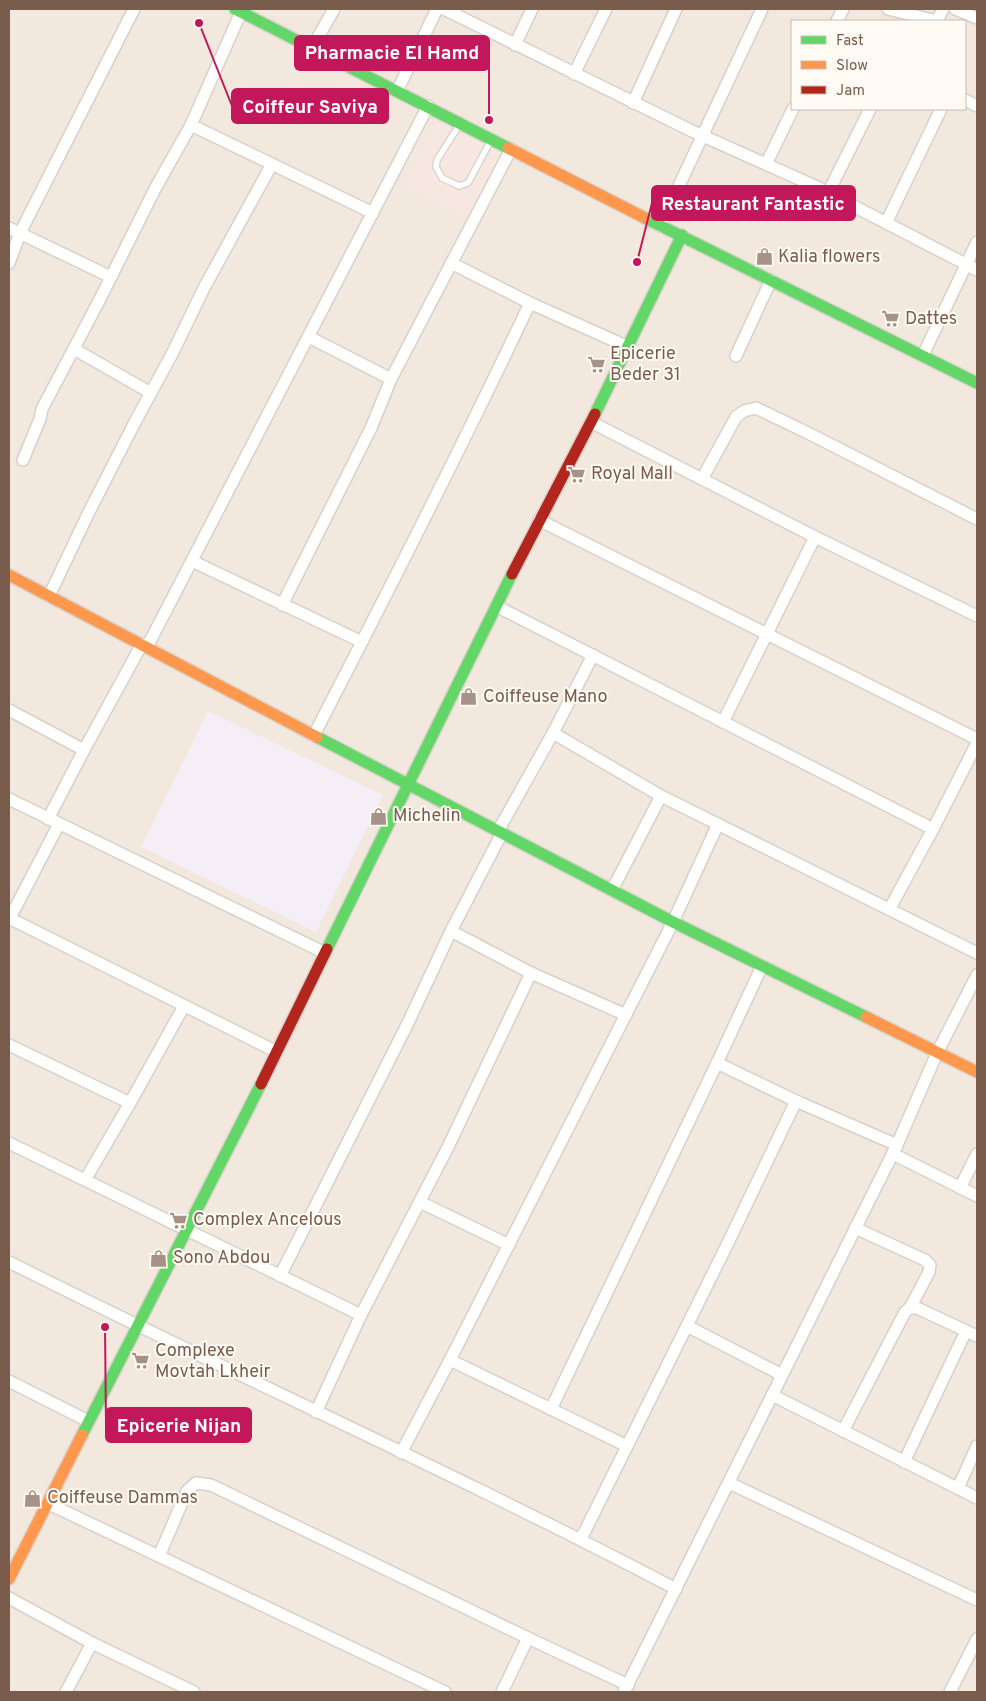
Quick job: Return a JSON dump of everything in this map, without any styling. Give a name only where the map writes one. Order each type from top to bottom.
[{"type":"street","points":[[9,263],[20,233],[134,9]]},
{"type":"street","points":[[312,48],[334,9]]},
{"type":"street","points":[[397,91],[437,9]]},
{"type":"street","points":[[444,9],[634,103],[828,193],[977,270]]},
{"type":"street","points":[[515,44],[532,9]]},
{"type":"street","points":[[574,74],[606,9]]},
{"type":"street","points":[[634,103],[676,9]]},
{"type":"street","points":[[660,226],[762,9]]},
{"type":"street","points":[[888,9],[933,20]]},
{"type":"street","points":[[955,9],[977,18]]},
{"type":"street","points":[[24,460],[40,420],[42,409],[156,187],[191,125],[238,10],[660,226],[682,235],[977,382]]},
{"type":"street","points":[[277,1052],[9,918],[54,821],[84,750],[192,561],[428,106]]},
{"type":"street","points":[[766,164],[793,110]]},
{"type":"street","points":[[828,193],[870,110]]},
{"type":"street","points":[[886,223],[941,110]]},
{"type":"street","points":[[191,125],[373,214]]},
{"type":"street","points":[[282,605],[371,428],[391,379],[511,149]]},
{"type":"street","points":[[48,596],[204,288],[272,164]]},
{"type":"street","points":[[9,228],[110,277]]},
{"type":"street","points":[[9,1579],[277,1052],[407,785],[539,520],[591,422],[626,346],[682,235]]},
{"type":"street","points":[[923,355],[977,242]]},
{"type":"street","points":[[451,263],[530,303],[626,346]]},
{"type":"street","points":[[736,356],[771,280]]},
{"type":"street","points":[[314,735],[473,424],[530,303]]},
{"type":"street","points":[[308,337],[391,379]]},
{"type":"street","points":[[74,349],[151,393]]},
{"type":"street","points":[[702,479],[736,417],[744,411],[756,408],[977,520]]},
{"type":"street","points":[[591,422],[815,537],[977,616]]},
{"type":"street","points":[[539,520],[767,633],[977,741],[933,829],[890,908]]},
{"type":"street","points":[[723,722],[815,537]]},
{"type":"street","points":[[192,561],[362,642]]},
{"type":"street","points":[[9,575],[407,785],[673,922],[977,1072]]},
{"type":"street","points":[[496,606],[933,829]]},
{"type":"street","points":[[280,1276],[407,1025],[500,832],[593,656]]},
{"type":"street","points":[[9,710],[84,750]]},
{"type":"street","points":[[553,734],[661,796],[890,908],[977,953]]},
{"type":"street","points":[[612,890],[661,796]]},
{"type":"street","points":[[9,799],[325,953]]},
{"type":"street","points":[[401,1453],[673,922],[718,824]]},
{"type":"street","points":[[452,931],[531,973],[626,1015]]},
{"type":"street","points":[[551,1409],[762,966]]},
{"type":"street","points":[[316,1412],[361,1315],[420,1202],[531,973]]},
{"type":"street","points":[[159,1556],[187,1491],[196,1483],[211,1485],[528,1638],[626,1688],[895,1150],[938,1053],[977,975]]},
{"type":"street","points":[[85,1180],[184,1006]]},
{"type":"street","points":[[9,1045],[130,1103]]},
{"type":"street","points":[[717,1062],[895,1150],[977,1196]]},
{"type":"street","points":[[581,1539],[796,1101]]},
{"type":"street","points":[[9,1142],[361,1315]]},
{"type":"street","points":[[960,1188],[977,1154]]},
{"type":"street","points":[[420,1202],[509,1245]]},
{"type":"street","points":[[843,1431],[905,1312],[910,1308],[929,1272],[930,1265],[925,1260],[856,1228]]},
{"type":"street","points":[[9,1262],[138,1327],[581,1539],[676,1589]]},
{"type":"street","points":[[904,1462],[972,1333],[917,1308],[910,1308]]},
{"type":"street","points":[[687,1326],[782,1375]]},
{"type":"street","points":[[450,1360],[627,1446]]},
{"type":"street","points":[[9,1381],[88,1421]]},
{"type":"street","points":[[772,1395],[977,1498]]},
{"type":"street","points":[[958,1488],[977,1446]]},
{"type":"street","points":[[729,1483],[977,1600]]},
{"type":"street","points":[[47,1503],[445,1692]]},
{"type":"street","points":[[9,1598],[173,1687],[194,1692]]},
{"type":"street","points":[[502,1692],[528,1638]]},
{"type":"street","points":[[950,1692],[977,1639]]},
{"type":"street","points":[[66,1692],[92,1643]]},
{"type":"lane","points":[[460,123],[437,160],[436,167],[442,178],[459,186],[468,183],[491,139]]},
{"type":"shaded area","points":[[9,9],[977,9],[977,1692],[9,1692]]},
{"type":"shaded area","points":[[435,119],[503,153],[470,219],[402,186]]},
{"type":"shaded area","points":[[208,711],[383,795],[316,932],[141,847]]},
{"type":"traffic: fast","points":[[235,9],[508,148]]},
{"type":"traffic: fast","points":[[645,218],[977,383]]},
{"type":"traffic: fast","points":[[595,414],[682,235]]},
{"type":"traffic: fast","points":[[327,949],[512,574]]},
{"type":"traffic: fast","points":[[317,737],[673,922],[866,1017]]},
{"type":"traffic: fast","points":[[82,1435],[261,1084]]},
{"type":"traffic: slow","points":[[508,148],[645,218]]},
{"type":"traffic: slow","points":[[9,575],[317,737]]},
{"type":"traffic: slow","points":[[866,1017],[977,1072]]},
{"type":"traffic: slow","points":[[9,1579],[82,1435]]},
{"type":"traffic: jam","points":[[512,574],[595,414]]},
{"type":"traffic: jam","points":[[261,1084],[327,949]]},
{"type":"place","name":"Coiffeur Saviya","points":[[199,23]]},
{"type":"place","name":"Pharmacie El Hamd","points":[[489,120]]},
{"type":"place","name":"Kalia flowers","points":[[764,257]]},
{"type":"place","name":"Restaurant Fantastic","points":[[637,262]]},
{"type":"place","name":"Dattes","points":[[891,319]]},
{"type":"place","name":"Epicerie Beder 31","points":[[596,364]]},
{"type":"place","name":"Royal Mall","points":[[577,474]]},
{"type":"place","name":"Coiffeuse Mano","points":[[469,697]]},
{"type":"place","name":"Michelin","points":[[379,816]]},
{"type":"place","name":"Complex Ancelous","points":[[179,1220]]},
{"type":"place","name":"Sono Abdou","points":[[159,1258]]},
{"type":"place","name":"Epicerie Nijan","points":[[105,1327]]},
{"type":"place","name":"Complexe Movtah Lkheir","points":[[141,1361]]},
{"type":"place","name":"Coiffeuse Dammas","points":[[33,1498]]}]
